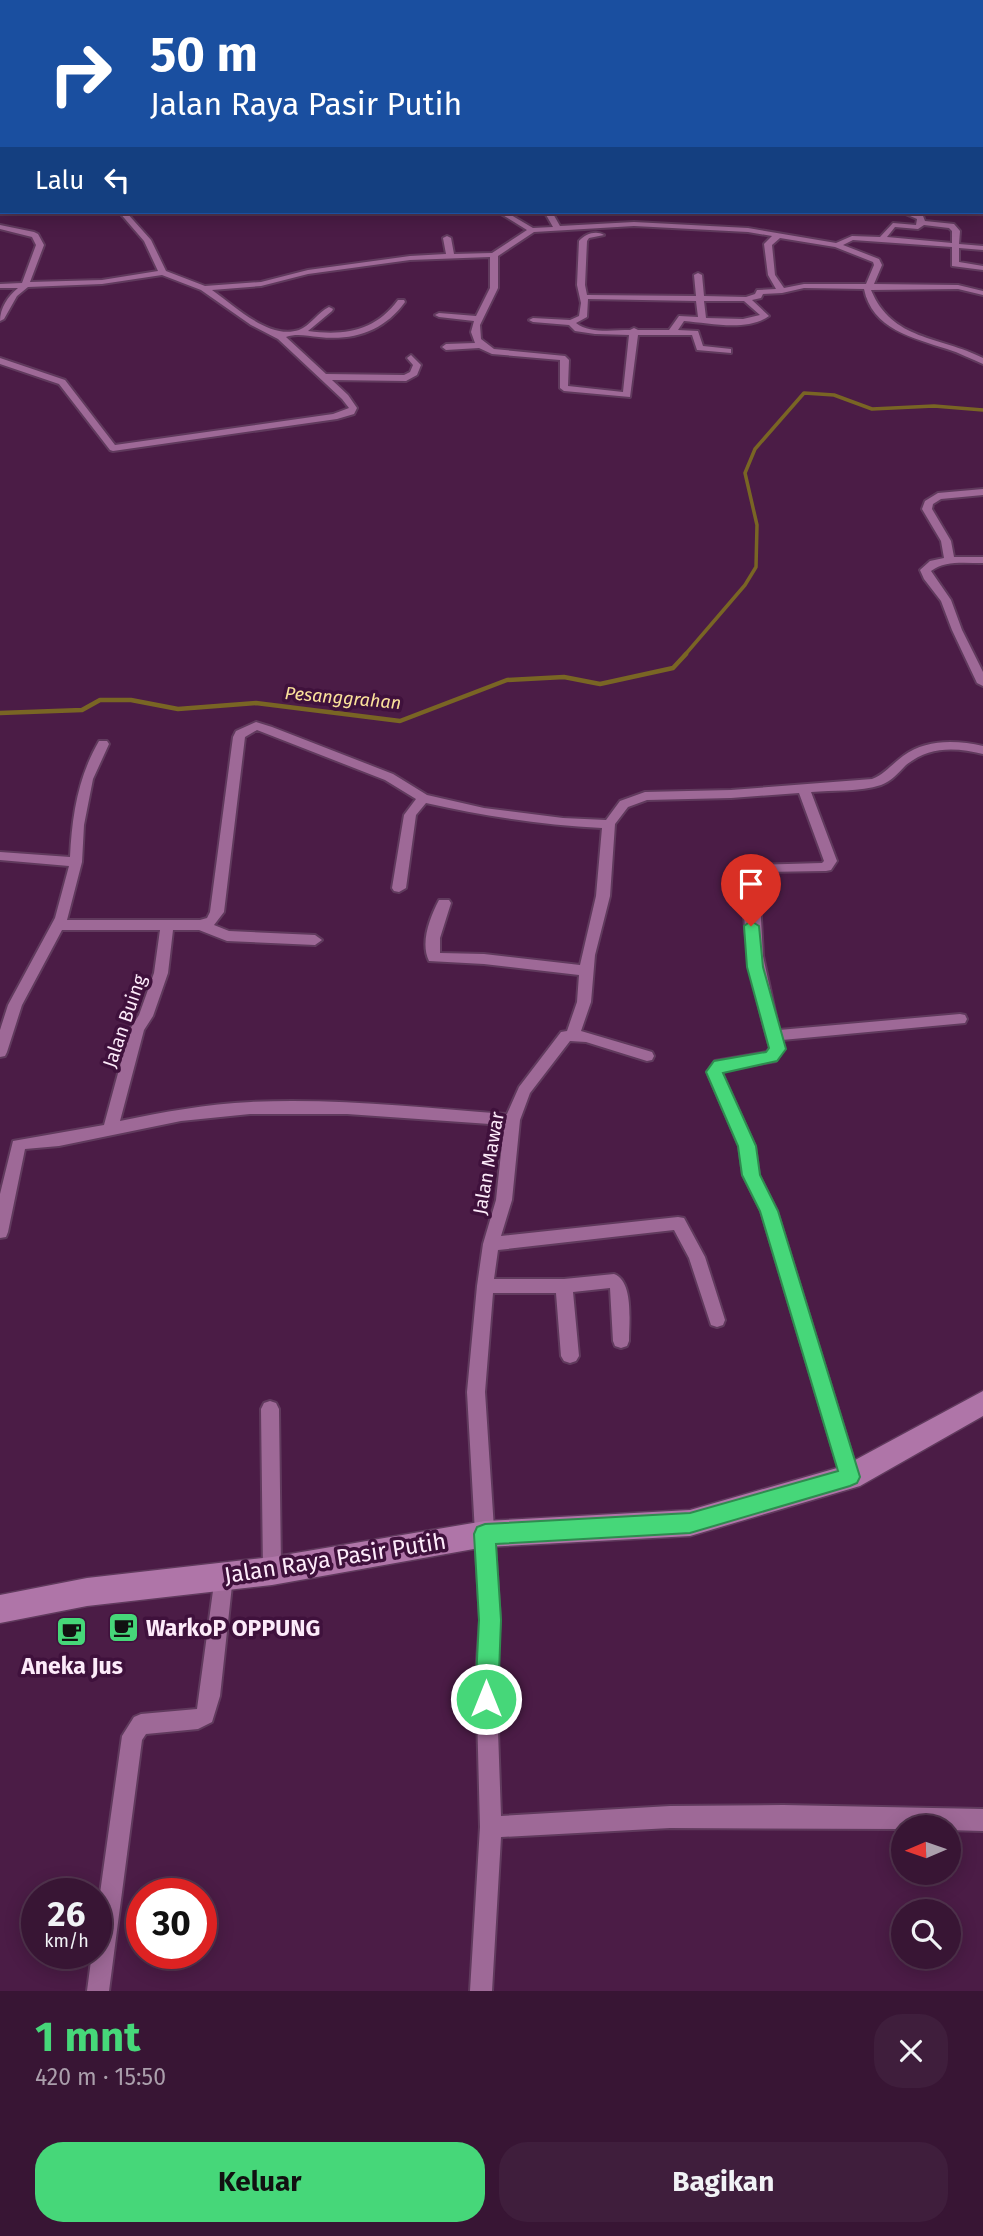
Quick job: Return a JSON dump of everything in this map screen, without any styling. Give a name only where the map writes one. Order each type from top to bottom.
[{"type":"street","points":[[123,214],[146,240],[163,273]]},
{"type":"street","points":[[504,214],[532,230]]},
{"type":"street","points":[[550,214],[558,229]]},
{"type":"street","points":[[911,214],[919,217],[922,223]]},
{"type":"street","points":[[204,288],[261,284],[308,272],[355,268],[377,262],[494,255],[532,230],[681,221],[837,245],[878,262],[868,287],[876,313],[891,324],[928,342],[951,347],[983,360]]},
{"type":"street","points":[[883,239],[892,225],[917,228],[922,223]]},
{"type":"street","points":[[922,223],[951,226],[956,231],[955,264],[983,268]]},
{"type":"street","points":[[0,227],[31,234],[40,245],[25,286],[14,295],[0,319]]},
{"type":"street","points":[[533,320],[571,323],[583,317],[585,303],[581,259],[584,237],[615,233],[614,227]]},
{"type":"street","points":[[777,236],[768,244],[771,263],[769,271],[782,291]]},
{"type":"street","points":[[447,238],[450,256]]},
{"type":"street","points":[[837,245],[852,238],[983,248]]},
{"type":"street","points":[[494,255],[493,292],[478,319],[476,340],[492,351],[564,358],[564,387],[627,395],[634,330]]},
{"type":"street","points":[[0,286],[102,282],[163,273],[204,288],[254,323],[281,337],[345,397],[353,408],[334,416],[113,448],[62,382],[0,361]]},
{"type":"street","points":[[698,275],[702,320]]},
{"type":"street","points":[[583,296],[746,299],[760,292],[819,285],[958,287],[983,293]]},
{"type":"street","points":[[673,331],[682,318],[749,321],[764,317],[746,299]]},
{"type":"street","points":[[281,337],[288,333],[330,336],[362,334],[395,312],[401,302]]},
{"type":"street","points":[[301,333],[330,309]]},
{"type":"street","points":[[439,315],[478,319]]},
{"type":"street","points":[[571,323],[586,331],[695,333],[700,348],[728,351]]},
{"type":"street","points":[[446,347],[481,345]]},
{"type":"street","points":[[324,377],[406,378],[414,373],[417,365],[411,358]]},
{"type":"street","points":[[949,560],[947,541],[927,509],[928,503],[938,496],[983,492]]},
{"type":"street","points":[[983,560],[949,560],[934,563],[925,570],[946,600],[957,630],[983,683]]},
{"type":"street","points":[[58,925],[201,925],[212,921],[217,912],[240,733],[256,726],[379,773],[423,798],[510,816],[609,824],[624,804],[645,796],[730,794],[887,779],[907,758],[930,747],[947,745],[983,750]]},
{"type":"street","points":[[0,1052],[15,1005],[58,925],[76,862],[78,825],[87,779],[103,744]]},
{"type":"street","points":[[803,788],[830,864],[826,867],[758,868],[752,877],[751,926],[755,967],[777,1049],[771,1057],[720,1065],[715,1072],[747,1146],[751,1175],[769,1211],[850,1477]]},
{"type":"street","points":[[399,888],[410,815],[423,798]]},
{"type":"street","name":"Jalan Mawar","points":[[481,1991],[491,1826],[486,1674],[490,1620],[476,1392],[485,1286],[491,1244],[504,1200],[512,1119],[524,1091],[566,1036],[573,1035],[584,1002],[587,971],[603,896],[609,824]]},
{"type":"street","points":[[0,856],[76,862]]},
{"type":"street","points":[[444,903],[434,941],[434,958],[484,959],[587,971]]},
{"type":"street","name":"Jalan Buing","points":[[110,1129],[137,1029],[146,1016],[161,973],[167,925]]},
{"type":"street","points":[[201,925],[227,936],[315,940]]},
{"type":"street","points":[[774,1036],[960,1018]]},
{"type":"street","points":[[573,1035],[647,1056]]},
{"type":"street","points":[[0,1232],[18,1145],[57,1141],[110,1129],[248,1108],[304,1108],[512,1119]]},
{"type":"street","points":[[491,1244],[678,1223],[696,1257],[717,1320]]},
{"type":"street","points":[[485,1286],[564,1286],[614,1281],[619,1287],[621,1341]]},
{"type":"street","points":[[564,1286],[570,1356]]},
{"type":"street","name":"Jalan Raya Pasir Putih","points":[[0,1609],[87,1592],[272,1571],[485,1534],[690,1523],[850,1477],[983,1403]]},
{"type":"street","points":[[270,1409],[272,1571]]},
{"type":"street","points":[[98,1991],[132,1736],[141,1724],[198,1719],[206,1713],[224,1576]]},
{"type":"street","points":[[491,1826],[670,1816],[983,1820]]},
{"type":"waterway","name":"Pesanggrahan","points":[[684,656],[745,585],[756,567],[757,525],[745,473],[755,449],[804,393],[834,395],[872,409],[934,406],[983,410]]},
{"type":"waterway","name":"Pesanggrahan","points":[[0,713],[82,710],[100,700],[131,700],[178,709],[256,703],[400,721],[507,680],[564,677],[600,684],[673,668],[686,654]]},
{"type":"place","name":"WarkoP OPPUNG","points":[[123,1628]]},
{"type":"place","name":"Aneka Jus","points":[[72,1632]]},
{"type":"route","points":[[486,1699],[490,1620],[485,1534],[690,1523],[850,1477],[769,1211],[751,1175],[747,1146],[715,1072],[715,1068],[720,1065],[776,1054],[777,1049],[755,967],[751,926]]}]
